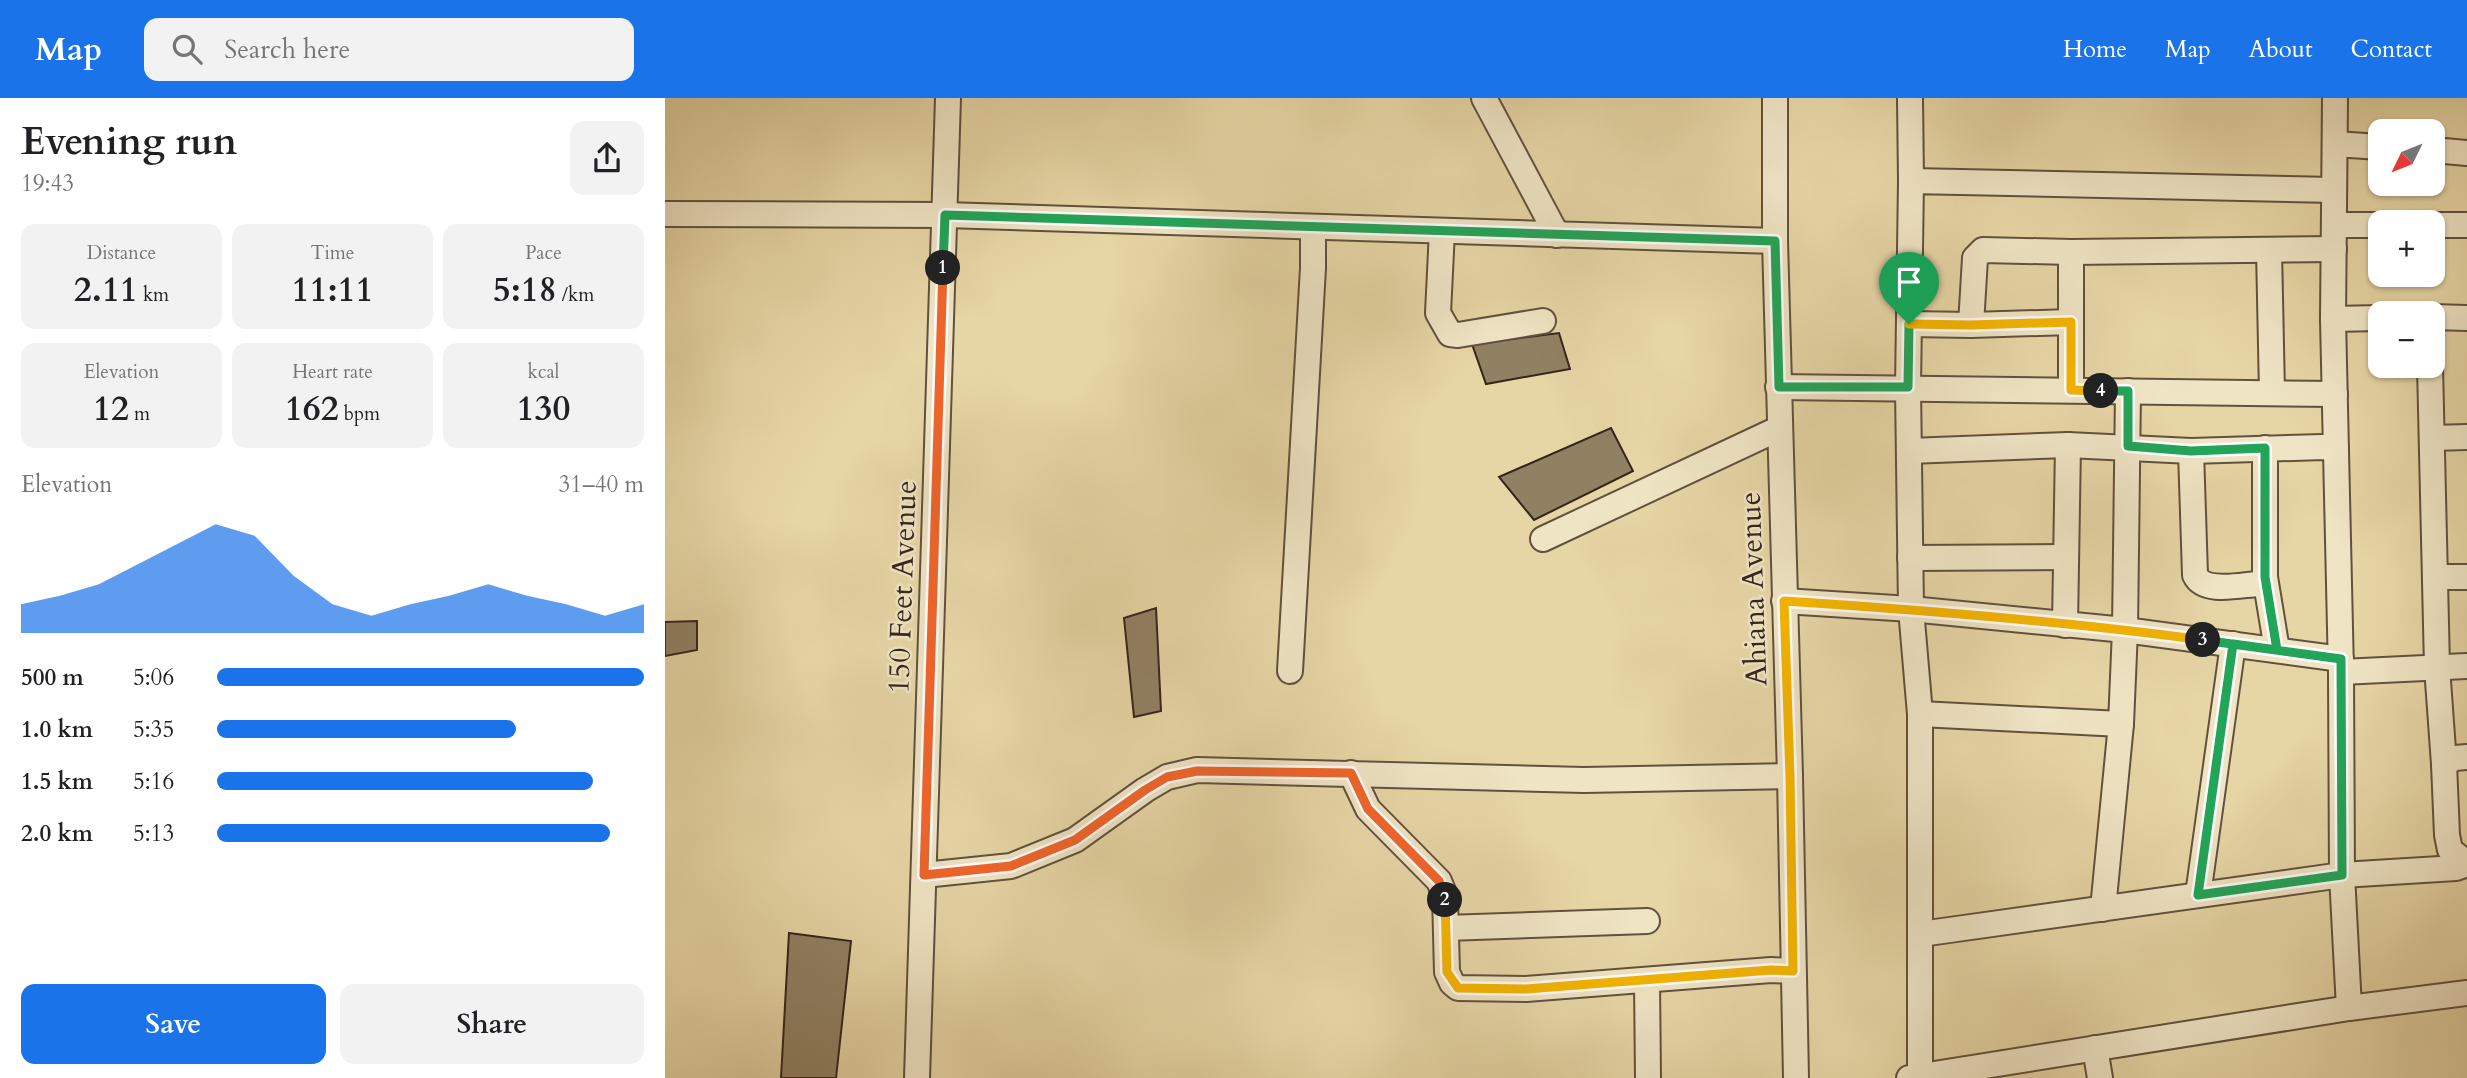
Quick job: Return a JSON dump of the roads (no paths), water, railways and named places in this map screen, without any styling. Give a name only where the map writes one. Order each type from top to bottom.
[{"type":"street","name":"150 Feet Avenue","points":[[918,1078],[948,98]]},
{"type":"street","points":[[1484,98],[1557,234]]},
{"type":"street","name":"Ahiana Avenue","points":[[1775,98],[1775,241],[1796,1078]]},
{"type":"street","points":[[1910,98],[1910,558],[1911,609],[1920,714],[1921,934],[1914,1077],[2349,1008],[2467,993]]},
{"type":"street","points":[[2335,98],[2333,319],[2341,665],[2342,875],[2349,1008]]},
{"type":"street","points":[[2335,144],[2368,146]]},
{"type":"street","points":[[2445,151],[2467,153]]},
{"type":"street","points":[[1911,181],[2334,190]]},
{"type":"street","points":[[665,214],[945,215],[1775,241]]},
{"type":"street","points":[[2445,225],[2467,225]]},
{"type":"street","points":[[1290,671],[1313,227]]},
{"type":"street","points":[[1971,325],[1975,258],[1983,250],[2269,250],[2368,228]]},
{"type":"street","points":[[1442,231],[1438,313],[1450,334],[1543,321]]},
{"type":"street","points":[[2269,250],[2272,393]]},
{"type":"street","points":[[2071,252],[2071,390]]},
{"type":"street","points":[[2445,317],[2467,318]]},
{"type":"street","points":[[2333,319],[2368,318]]},
{"type":"street","points":[[1909,324],[2071,322]]},
{"type":"street","points":[[1921,934],[2342,875],[2456,868],[2467,864],[2451,850],[2447,835],[2455,760],[2437,667],[2430,378]]},
{"type":"street","points":[[1779,387],[2335,394]]},
{"type":"street","points":[[2102,909],[2121,724],[2128,391]]},
{"type":"street","points":[[1543,539],[1780,428]]},
{"type":"street","points":[[2432,438],[2467,437]]},
{"type":"street","points":[[1909,451],[2068,445],[2191,451],[2336,449]]},
{"type":"street","points":[[2065,625],[2068,445]]},
{"type":"street","points":[[2265,448],[2265,577],[2277,650]]},
{"type":"street","points":[[2191,451],[2195,575],[2198,581],[2206,586],[2257,584],[2265,577]]},
{"type":"street","points":[[1910,558],[2066,557]]},
{"type":"street","points":[[2435,577],[2467,577]]},
{"type":"street","points":[[1784,601],[1911,609],[2125,629],[2277,650],[2341,665],[2467,666]]},
{"type":"street","points":[[2198,895],[2233,644]]},
{"type":"street","points":[[1920,714],[2121,724]]},
{"type":"street","points":[[924,875],[1011,866],[1075,840],[1167,777],[1197,771],[1584,780],[1790,776]]},
{"type":"street","points":[[1351,773],[1368,809],[1439,881],[1445,896],[1447,972],[1458,988],[1526,989],[1771,970],[1793,971]]},
{"type":"street","points":[[1446,928],[1647,921]]},
{"type":"street","points":[[1647,981],[1648,1078]]},
{"type":"street","points":[[2095,1048],[2100,1078]]}]
